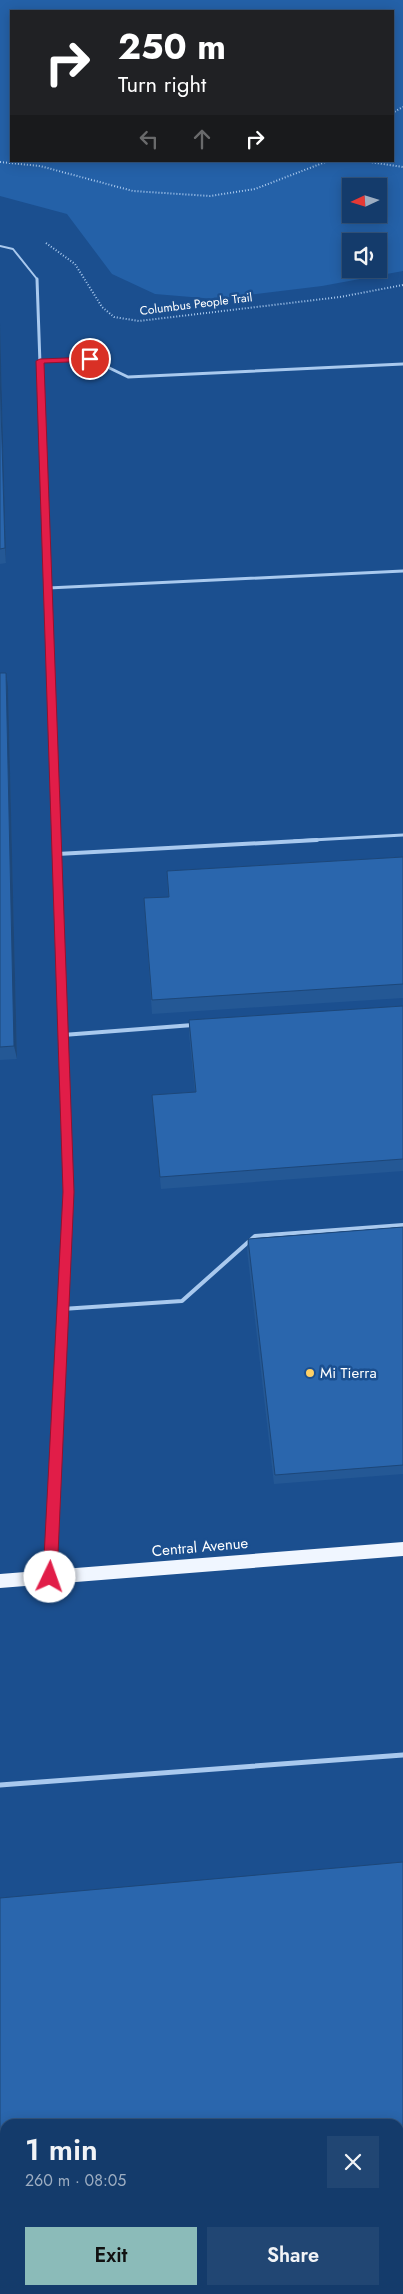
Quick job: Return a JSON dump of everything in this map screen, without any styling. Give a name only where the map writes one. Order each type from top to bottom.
[{"type":"main road","name":"Central Avenue","points":[[0,1581],[403,1549]]},
{"type":"street","points":[[37,279],[68,1192],[50,1577]]},
{"type":"lane","points":[[0,246],[13,249],[37,279]]},
{"type":"lane","points":[[40,361],[90,359],[128,377],[403,364]]},
{"type":"lane","points":[[48,588],[403,571]]},
{"type":"lane","points":[[57,854],[403,835]]},
{"type":"lane","points":[[63,1035],[199,1025]]},
{"type":"lane","points":[[62,1310],[182,1301],[255,1236],[403,1225]]},
{"type":"lane","points":[[0,1785],[403,1755]]},
{"type":"path","points":[[0,162],[40,166],[133,191],[210,196],[255,189],[325,162]]},
{"type":"path","points":[[370,162],[403,167]]},
{"type":"path","name":"Columbus People Trail","points":[[40,240],[56,248],[75,264],[102,307],[114,317],[139,320],[340,297],[403,285]]},
{"type":"shaded area","points":[[0,0],[403,0],[403,271],[387,274],[387,233],[342,233],[342,278],[365,278],[322,286],[215,299],[155,294],[112,274],[67,214],[0,196]]},
{"type":"building","points":[[0,372],[5,548],[0,549]]},
{"type":"building","points":[[0,673],[6,673],[14,1046],[0,1047]]},
{"type":"building","points":[[403,857],[403,984],[152,1000],[144,898],[169,897],[167,871]]},
{"type":"building","points":[[403,1006],[403,1159],[160,1177],[152,1095],[196,1092],[189,1020]]},
{"type":"building","points":[[403,1227],[403,1465],[275,1475],[248,1239]]},
{"type":"building","points":[[403,1862],[403,2119],[0,2119],[0,1898]]},
{"type":"place","name":"Mi Tierra","points":[[310,1373]]},
{"type":"route","points":[[50,1577],[68,1192],[40,361],[90,359]]}]
